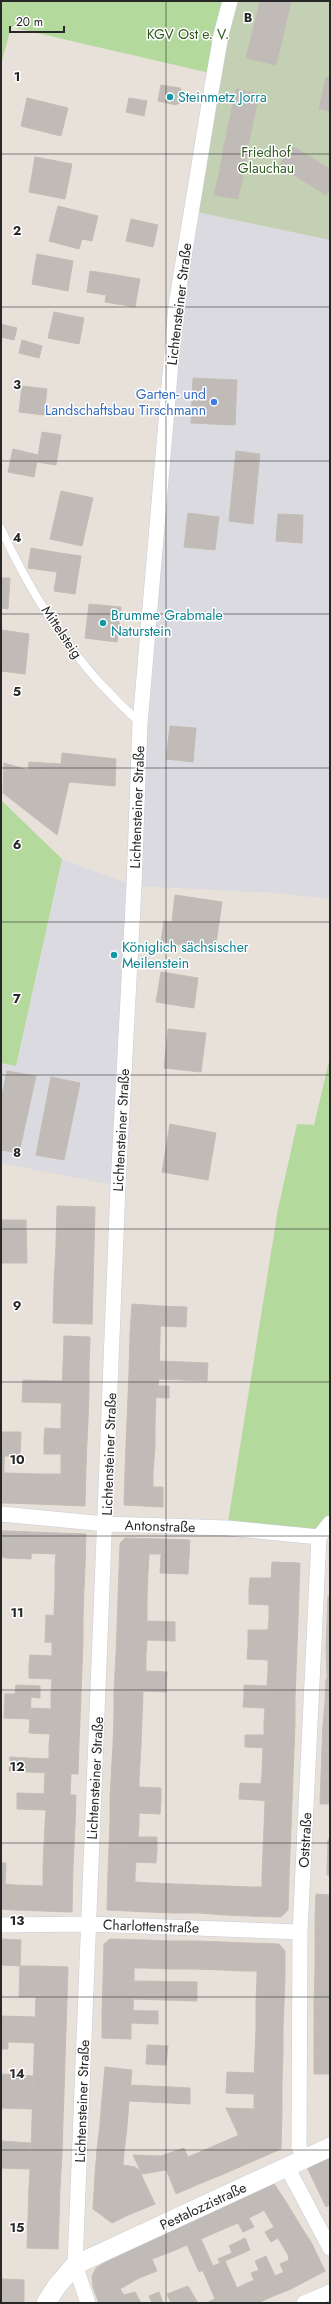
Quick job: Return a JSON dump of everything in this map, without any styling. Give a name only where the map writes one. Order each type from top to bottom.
[{"type":"street","name":"Lichtensteiner Straße","points":[[75,2265],[88,1924],[106,1524],[118,1186],[134,886],[140,724],[176,305],[221,35],[230,1]]},
{"type":"street","name":"Antonstraße","points":[[1,1514],[106,1524],[227,1528],[319,1537]]},
{"type":"street","points":[[319,1537],[330,1523]]},
{"type":"street","name":"Oststraße","points":[[305,2159],[299,2146],[300,1932],[319,1537]]},
{"type":"street","name":"Charlottenstraße","points":[[1,1925],[88,1924],[300,1932]]},
{"type":"street","name":"Pestalozzistraße","points":[[75,2265],[330,2147]]},
{"type":"street","points":[[287,2167],[330,2248]]},
{"type":"street","points":[[46,2303],[57,2286],[75,2265]]},
{"type":"street","points":[[75,2265],[88,2303]]},
{"type":"street","points":[[304,2303],[330,2292]]},
{"type":"lane","name":"Mittelsteig","points":[[1,529],[16,562],[69,645],[99,682],[140,724]]},
{"type":"shaded area","points":[[192,211],[330,240],[330,899],[277,893],[134,886],[140,724]]},
{"type":"shaded area","points":[[62,859],[134,886],[118,1186],[1,1163],[1,1063],[16,1066]]},
{"type":"green space","name":"KGV Ost e. V.","points":[[1,1],[230,1],[214,74],[11,27],[1,65]]},
{"type":"green space","name":"Friedhof Glauchau","points":[[230,1],[330,1],[330,240],[192,211]]},
{"type":"green space","points":[[1,800],[62,859],[16,1066],[1,1063]]},
{"type":"green space","points":[[330,1057],[330,1523],[319,1537],[227,1528],[278,1209],[297,1124],[314,1125]]},
{"type":"building","points":[[260,1],[291,2],[276,65],[246,58]]},
{"type":"building","points":[[326,77],[330,78],[330,111],[319,109]]},
{"type":"building","name":"Steinmetz Jorra","points":[[161,85],[180,88],[183,93],[181,102],[176,105],[158,101]]},
{"type":"building","points":[[236,89],[259,94],[247,151],[224,146]]},
{"type":"building","points":[[27,98],[68,108],[61,136],[21,126]]},
{"type":"building","points":[[129,98],[147,101],[144,116],[126,112]]},
{"type":"building","points":[[224,146],[247,151],[243,175],[220,170]]},
{"type":"building","points":[[292,146],[330,169],[330,188],[326,195],[279,166]]},
{"type":"building","points":[[35,157],[72,164],[65,199],[29,192]]},
{"type":"building","points":[[220,170],[243,175],[238,199],[214,195]]},
{"type":"building","points":[[58,206],[98,216],[92,241],[82,239],[79,249],[49,241]]},
{"type":"building","points":[[131,219],[158,225],[153,247],[126,241]]},
{"type":"building","points":[[37,254],[73,261],[68,291],[32,284]]},
{"type":"building","points":[[90,271],[110,274],[106,295],[87,292]]},
{"type":"building","points":[[110,274],[140,279],[135,307],[105,302]]},
{"type":"building","points":[[54,312],[84,318],[79,344],[48,338]]},
{"type":"building","points":[[1,324],[17,328],[14,340],[1,337]]},
{"type":"building","points":[[22,340],[42,346],[39,358],[19,353]]},
{"type":"building","name":"Garten- und Landschaftsbau Tirschmann","points":[[193,378],[237,380],[235,425],[191,423]]},
{"type":"building","points":[[22,386],[47,389],[44,415],[19,412]]},
{"type":"building","points":[[42,432],[61,435],[56,465],[37,462]]},
{"type":"building","points":[[13,449],[38,455],[34,477],[8,472]]},
{"type":"building","points":[[236,451],[260,454],[253,524],[229,521]]},
{"type":"building","points":[[61,491],[93,498],[82,546],[50,539]]},
{"type":"building","points":[[188,513],[219,517],[215,550],[184,547]]},
{"type":"building","points":[[278,514],[303,515],[302,543],[276,541]]},
{"type":"building","points":[[31,548],[60,553],[57,572],[28,568]]},
{"type":"building","points":[[60,553],[81,556],[75,594],[54,591]]},
{"type":"building","points":[[1,578],[10,578],[8,609],[1,608]]},
{"type":"building","name":"Brumme Grabmale Naturstein","points":[[89,604],[121,607],[117,642],[85,638]]},
{"type":"building","points":[[1,630],[29,634],[25,674],[1,671]]},
{"type":"building","points":[[170,726],[196,728],[193,762],[166,759]]},
{"type":"building","points":[[62,753],[116,759],[115,786],[69,782],[28,771],[29,762],[61,764]]},
{"type":"building","points":[[4,763],[69,782],[57,835],[3,793]]},
{"type":"building","points":[[175,895],[222,902],[215,950],[161,942],[164,921],[172,922]]},
{"type":"building","points":[[161,972],[198,978],[194,1008],[156,1002]]},
{"type":"building","points":[[168,1029],[206,1033],[201,1072],[164,1068]]},
{"type":"building","points":[[7,1071],[36,1076],[19,1153],[1,1150],[1,1100]]},
{"type":"building","points":[[51,1077],[80,1083],[64,1160],[36,1155]]},
{"type":"building","points":[[170,1124],[216,1133],[208,1180],[162,1172]]},
{"type":"building","points":[[57,1206],[95,1207],[94,1247],[56,1245]]},
{"type":"building","points":[[1,1220],[26,1220],[27,1263],[1,1263]]},
{"type":"building","points":[[56,1245],[94,1247],[93,1286],[54,1284]]},
{"type":"building","points":[[54,1284],[93,1286],[92,1324],[53,1323]]},
{"type":"building","points":[[132,1304],[161,1306],[160,1337],[130,1335]]},
{"type":"building","points":[[161,1306],[187,1307],[186,1327],[161,1326]]},
{"type":"building","points":[[130,1335],[160,1337],[159,1372],[129,1371]]},
{"type":"building","points":[[64,1336],[90,1337],[89,1367],[63,1366]]},
{"type":"building","points":[[159,1361],[208,1363],[207,1381],[159,1379]]},
{"type":"building","points":[[63,1366],[89,1367],[89,1392],[62,1391]]},
{"type":"building","points":[[129,1371],[159,1372],[158,1386],[169,1386],[169,1398],[128,1396]]},
{"type":"building","points":[[23,1380],[62,1381],[62,1403],[22,1402]]},
{"type":"building","points":[[62,1391],[89,1392],[88,1420],[61,1419]]},
{"type":"building","points":[[128,1396],[156,1397],[155,1423],[127,1422]]},
{"type":"building","points":[[61,1419],[88,1420],[87,1442],[44,1440],[45,1428],[61,1429]]},
{"type":"building","points":[[127,1422],[155,1423],[155,1447],[126,1446]]},
{"type":"building","points":[[1,1432],[5,1432],[3,1503],[1,1503]]},
{"type":"building","points":[[5,1432],[21,1432],[20,1456],[4,1456]]},
{"type":"building","points":[[44,1440],[87,1442],[86,1466],[61,1466],[61,1454],[44,1454]]},
{"type":"building","points":[[126,1446],[155,1447],[153,1472],[125,1471]]},
{"type":"building","points":[[61,1466],[86,1466],[85,1506],[37,1504],[38,1474],[61,1474]]},
{"type":"building","points":[[125,1471],[153,1472],[153,1487],[163,1487],[163,1507],[124,1505]]},
{"type":"building","points":[[4,1473],[38,1474],[37,1504],[3,1503]]},
{"type":"building","points":[[1,1531],[8,1531],[7,1558],[1,1557]]},
{"type":"building","points":[[8,1531],[32,1532],[31,1559],[7,1558]]},
{"type":"building","points":[[32,1532],[86,1534],[85,1567],[55,1566],[56,1554],[31,1553]]},
{"type":"building","points":[[125,1538],[162,1539],[161,1554],[149,1554],[148,1571],[119,1570],[120,1543]]},
{"type":"building","points":[[162,1539],[190,1540],[188,1574],[160,1573]]},
{"type":"building","points":[[272,1562],[300,1563],[299,1591],[249,1589],[250,1578],[271,1578]]},
{"type":"building","points":[[55,1566],[85,1567],[84,1589],[55,1588]]},
{"type":"building","points":[[119,1570],[148,1571],[147,1599],[118,1598]]},
{"type":"building","points":[[55,1588],[84,1589],[83,1617],[54,1616]]},
{"type":"building","points":[[249,1589],[299,1591],[298,1620],[269,1619],[269,1605],[249,1604]]},
{"type":"building","points":[[328,1596],[330,1596],[330,1622],[327,1622]]},
{"type":"building","points":[[118,1598],[147,1599],[147,1621],[175,1622],[175,1633],[117,1629]]},
{"type":"building","points":[[46,1615],[83,1617],[83,1643],[45,1642]]},
{"type":"building","points":[[269,1619],[298,1620],[297,1647],[248,1645],[248,1630],[268,1630]]},
{"type":"building","points":[[327,1622],[330,1622],[330,1648],[326,1648]]},
{"type":"building","points":[[117,1629],[175,1633],[175,1641],[147,1640],[146,1655],[116,1654]]},
{"type":"building","points":[[52,1642],[83,1643],[82,1667],[29,1665],[30,1655],[52,1656]]},
{"type":"building","points":[[248,1645],[297,1647],[296,1673],[268,1671],[268,1660],[247,1659]]},
{"type":"building","points":[[326,1648],[330,1648],[330,1679],[327,1679]]},
{"type":"building","points":[[116,1654],[146,1655],[146,1671],[167,1672],[166,1692],[114,1690]]},
{"type":"building","points":[[29,1665],[82,1667],[81,1695],[51,1694],[52,1679],[29,1678]]},
{"type":"building","points":[[268,1671],[296,1673],[295,1697],[244,1695],[244,1685],[267,1686]]},
{"type":"building","points":[[326,1679],[330,1679],[330,1702],[325,1702]]},
{"type":"building","points":[[16,1685],[40,1686],[40,1698],[31,1697],[30,1719],[4,1718],[5,1694],[15,1694]]},
{"type":"building","points":[[114,1690],[143,1692],[142,1719],[114,1718]]},
{"type":"building","points":[[51,1694],[81,1695],[80,1721],[30,1719],[30,1708],[51,1709]]},
{"type":"building","points":[[244,1695],[295,1697],[295,1724],[264,1723],[265,1708],[243,1707]]},
{"type":"building","points":[[325,1702],[330,1702],[330,1725],[323,1725]]},
{"type":"building","points":[[114,1718],[142,1719],[141,1745],[113,1744]]},
{"type":"building","points":[[30,1719],[80,1721],[79,1745],[49,1745],[50,1734],[29,1733]]},
{"type":"building","points":[[264,1723],[295,1724],[294,1749],[245,1747],[245,1735],[264,1735]]},
{"type":"building","points":[[323,1725],[330,1725],[330,1748],[322,1748]]},
{"type":"building","points":[[113,1744],[141,1745],[139,1781],[111,1780]]},
{"type":"building","points":[[49,1745],[79,1745],[78,1774],[28,1772],[28,1758],[49,1759]]},
{"type":"building","points":[[263,1748],[294,1749],[293,1775],[262,1774]]},
{"type":"building","points":[[322,1748],[330,1748],[330,1776],[321,1776]]},
{"type":"building","points":[[10,1757],[28,1758],[28,1772],[9,1771]]},
{"type":"building","points":[[45,1773],[71,1774],[70,1795],[44,1794]]},
{"type":"building","points":[[262,1774],[293,1775],[292,1802],[239,1799],[240,1783],[261,1784]]},
{"type":"building","points":[[321,1776],[330,1776],[330,1804],[320,1804]]},
{"type":"building","points":[[111,1780],[139,1781],[139,1787],[161,1788],[161,1801],[110,1799]]},
{"type":"building","points":[[17,1793],[76,1795],[75,1826],[45,1825],[46,1810],[17,1809]]},
{"type":"building","points":[[110,1799],[161,1801],[160,1814],[139,1813],[139,1823],[110,1822]]},
{"type":"building","points":[[265,1801],[292,1802],[291,1828],[264,1827]]},
{"type":"building","points":[[110,1822],[139,1823],[138,1837],[157,1837],[157,1850],[109,1847]]},
{"type":"building","points":[[45,1825],[75,1826],[73,1867],[43,1866]]},
{"type":"building","points":[[264,1827],[291,1828],[290,1852],[263,1851]]},
{"type":"building","points":[[328,1839],[330,1839],[330,1875],[327,1875]]},
{"type":"building","points":[[109,1847],[157,1850],[156,1863],[136,1862],[135,1874],[108,1873]]},
{"type":"building","points":[[263,1851],[290,1852],[289,1878],[262,1876]]},
{"type":"building","points":[[1,1863],[6,1863],[5,1884],[15,1885],[15,1910],[1,1909]]},
{"type":"building","points":[[43,1866],[73,1867],[72,1912],[15,1910],[15,1885],[43,1886]]},
{"type":"building","points":[[108,1873],[135,1874],[135,1882],[151,1883],[149,1912],[107,1910]]},
{"type":"building","points":[[262,1876],[289,1878],[288,1910],[281,1917],[250,1916],[251,1887],[262,1887]]},
{"type":"building","points":[[151,1883],[175,1884],[174,1913],[149,1912]]},
{"type":"building","points":[[175,1884],[200,1885],[199,1913],[174,1913]]},
{"type":"building","points":[[200,1885],[226,1886],[225,1915],[199,1913]]},
{"type":"building","points":[[226,1886],[251,1887],[250,1916],[225,1915]]},
{"type":"building","points":[[316,1894],[330,1895],[330,1921],[315,1921]]},
{"type":"building","points":[[315,1921],[330,1921],[330,1942],[315,1942]]},
{"type":"building","points":[[1,1939],[21,1940],[20,1966],[1,1965]]},
{"type":"building","points":[[110,1939],[146,1940],[145,1968],[134,1968],[134,1981],[103,1980],[104,1944]]},
{"type":"building","points":[[146,1940],[170,1941],[169,1969],[145,1968]]},
{"type":"building","points":[[170,1941],[196,1941],[195,1969],[169,1969]]},
{"type":"building","points":[[196,1941],[223,1942],[223,1970],[195,1969]]},
{"type":"building","points":[[223,1942],[246,1943],[245,1971],[223,1970]]},
{"type":"building","points":[[315,1942],[330,1942],[330,1972],[315,1972]]},
{"type":"building","points":[[246,1943],[279,1944],[285,1951],[285,1977],[257,1976],[257,1971],[245,1971]]},
{"type":"building","points":[[20,1966],[37,1966],[36,1997],[19,1997]]},
{"type":"building","points":[[37,1966],[68,1967],[67,1999],[36,1997]]},
{"type":"building","points":[[315,1972],[330,1972],[330,2001],[314,2001]]},
{"type":"building","points":[[257,1976],[285,1977],[284,2003],[256,2002]]},
{"type":"building","points":[[103,1980],[134,1981],[133,2011],[102,2010]]},
{"type":"building","points":[[134,1981],[197,1982],[197,2001],[134,1999]]},
{"type":"building","points":[[36,1997],[67,1999],[66,2029],[35,2028]]},
{"type":"building","points":[[314,2001],[330,2001],[330,2024],[314,2024]]},
{"type":"building","points":[[256,2002],[284,2003],[283,2030],[256,2029]]},
{"type":"building","points":[[102,2010],[158,2011],[158,2024],[131,2023],[131,2039],[102,2038]]},
{"type":"building","points":[[1,2016],[35,2017],[35,2043],[8,2042],[8,2049],[1,2049]]},
{"type":"building","points":[[314,2024],[330,2024],[330,2050],[314,2050]]},
{"type":"building","points":[[35,2028],[66,2029],[65,2059],[34,2058]]},
{"type":"building","points":[[256,2029],[283,2030],[283,2054],[255,2053]]},
{"type":"building","points":[[147,2045],[168,2046],[166,2065],[146,2064]]},
{"type":"building","points":[[314,2050],[330,2050],[330,2074],[314,2074]]},
{"type":"building","points":[[255,2053],[283,2054],[282,2082],[254,2081]]},
{"type":"building","points":[[34,2058],[65,2059],[64,2093],[33,2092]]},
{"type":"building","points":[[105,2067],[132,2070],[129,2101],[102,2099]]},
{"type":"building","points":[[227,2072],[254,2073],[254,2094],[226,2093]]},
{"type":"building","points":[[1,2074],[33,2076],[33,2092],[1,2091]]},
{"type":"building","points":[[254,2081],[282,2082],[282,2110],[254,2109]]},
{"type":"building","points":[[130,2085],[190,2088],[190,2104],[129,2101]]},
{"type":"building","points":[[1,2091],[33,2092],[32,2109],[1,2108]]},
{"type":"building","points":[[33,2092],[64,2093],[63,2121],[32,2120]]},
{"type":"building","points":[[102,2099],[129,2101],[127,2127],[100,2124]]},
{"type":"building","points":[[226,2108],[282,2110],[281,2149],[251,2162]]},
{"type":"building","points":[[32,2120],[63,2121],[62,2154],[31,2152]]},
{"type":"building","points":[[100,2124],[127,2127],[124,2152],[97,2150]]},
{"type":"building","points":[[239,2135],[251,2162],[226,2173],[214,2146]]},
{"type":"building","points":[[1,2141],[31,2143],[30,2169],[1,2168]]},
{"type":"building","points":[[214,2146],[226,2173],[199,2184],[188,2157]]},
{"type":"building","points":[[184,2148],[199,2184],[176,2194],[161,2156]]},
{"type":"building","points":[[97,2150],[124,2152],[123,2165],[135,2167],[139,2170],[130,2177],[95,2175]]},
{"type":"building","points":[[31,2152],[62,2154],[60,2188],[29,2187]]},
{"type":"building","points":[[133,2155],[161,2156],[166,2170],[142,2174]]},
{"type":"building","points":[[330,2156],[330,2205],[326,2207],[307,2167]]},
{"type":"building","points":[[139,2170],[155,2204],[126,2216],[120,2202],[122,2184],[129,2185],[130,2177]]},
{"type":"building","points":[[95,2175],[130,2177],[129,2185],[122,2184],[120,2202],[126,2216],[112,2223],[93,2209]]},
{"type":"building","points":[[273,2182],[288,2205],[268,2217],[264,2210],[259,2213],[249,2193]]},
{"type":"building","points":[[29,2187],[60,2188],[59,2219],[28,2218]]},
{"type":"building","points":[[249,2193],[259,2213],[238,2223],[230,2203]]},
{"type":"building","points":[[230,2203],[238,2223],[219,2231],[210,2211]]},
{"type":"building","points":[[288,2205],[300,2225],[271,2242],[265,2232],[274,2227],[268,2217]]},
{"type":"building","points":[[210,2211],[219,2231],[201,2239],[192,2219]]},
{"type":"building","points":[[28,2218],[59,2219],[58,2249],[27,2248]]},
{"type":"building","points":[[249,2218],[254,2227],[243,2232],[238,2223]]},
{"type":"building","points":[[192,2219],[201,2239],[173,2251],[164,2231]]},
{"type":"building","points":[[300,2225],[311,2242],[288,2255],[278,2238]]},
{"type":"building","points":[[164,2231],[173,2251],[152,2259],[144,2241]]},
{"type":"building","points":[[245,2238],[250,2250],[234,2257],[229,2246]]},
{"type":"building","points":[[201,2239],[213,2266],[199,2272],[187,2245]]},
{"type":"building","points":[[144,2241],[157,2271],[139,2278],[127,2249]]},
{"type":"building","points":[[311,2242],[325,2271],[291,2289],[280,2264],[289,2260],[288,2255]]},
{"type":"building","points":[[127,2249],[139,2278],[120,2289],[93,2287],[92,2276],[96,2268]]},
{"type":"building","points":[[232,2253],[234,2257],[220,2263],[218,2259]]},
{"type":"building","points":[[266,2256],[275,2276],[284,2272],[291,2289],[271,2297],[255,2261]]},
{"type":"building","points":[[225,2261],[237,2288],[243,2285],[251,2303],[229,2303],[213,2266]]},
{"type":"building","points":[[213,2266],[229,2303],[206,2303],[215,2299],[203,2271]]},
{"type":"building","points":[[259,2270],[271,2297],[258,2303],[251,2303],[243,2285],[254,2280],[251,2273]]},
{"type":"building","points":[[1,2279],[24,2280],[24,2303],[1,2303]]},
{"type":"building","points":[[188,2286],[198,2303],[171,2303],[167,2294]]},
{"type":"building","points":[[93,2287],[120,2289],[124,2295],[135,2292],[141,2303],[99,2303]]},
{"type":"building","points":[[159,2292],[163,2303],[152,2303],[149,2296]]},
{"type":"place","name":"Steinmetz Jorra","points":[[170,97]]},
{"type":"place","name":"Garten- und Landschaftsbau Tirschmann","points":[[214,402]]},
{"type":"place","name":"Brumme Grabmale Naturstein","points":[[103,623]]},
{"type":"place","name":"Königlich sächsischer Meilenstein","points":[[114,955]]}]
